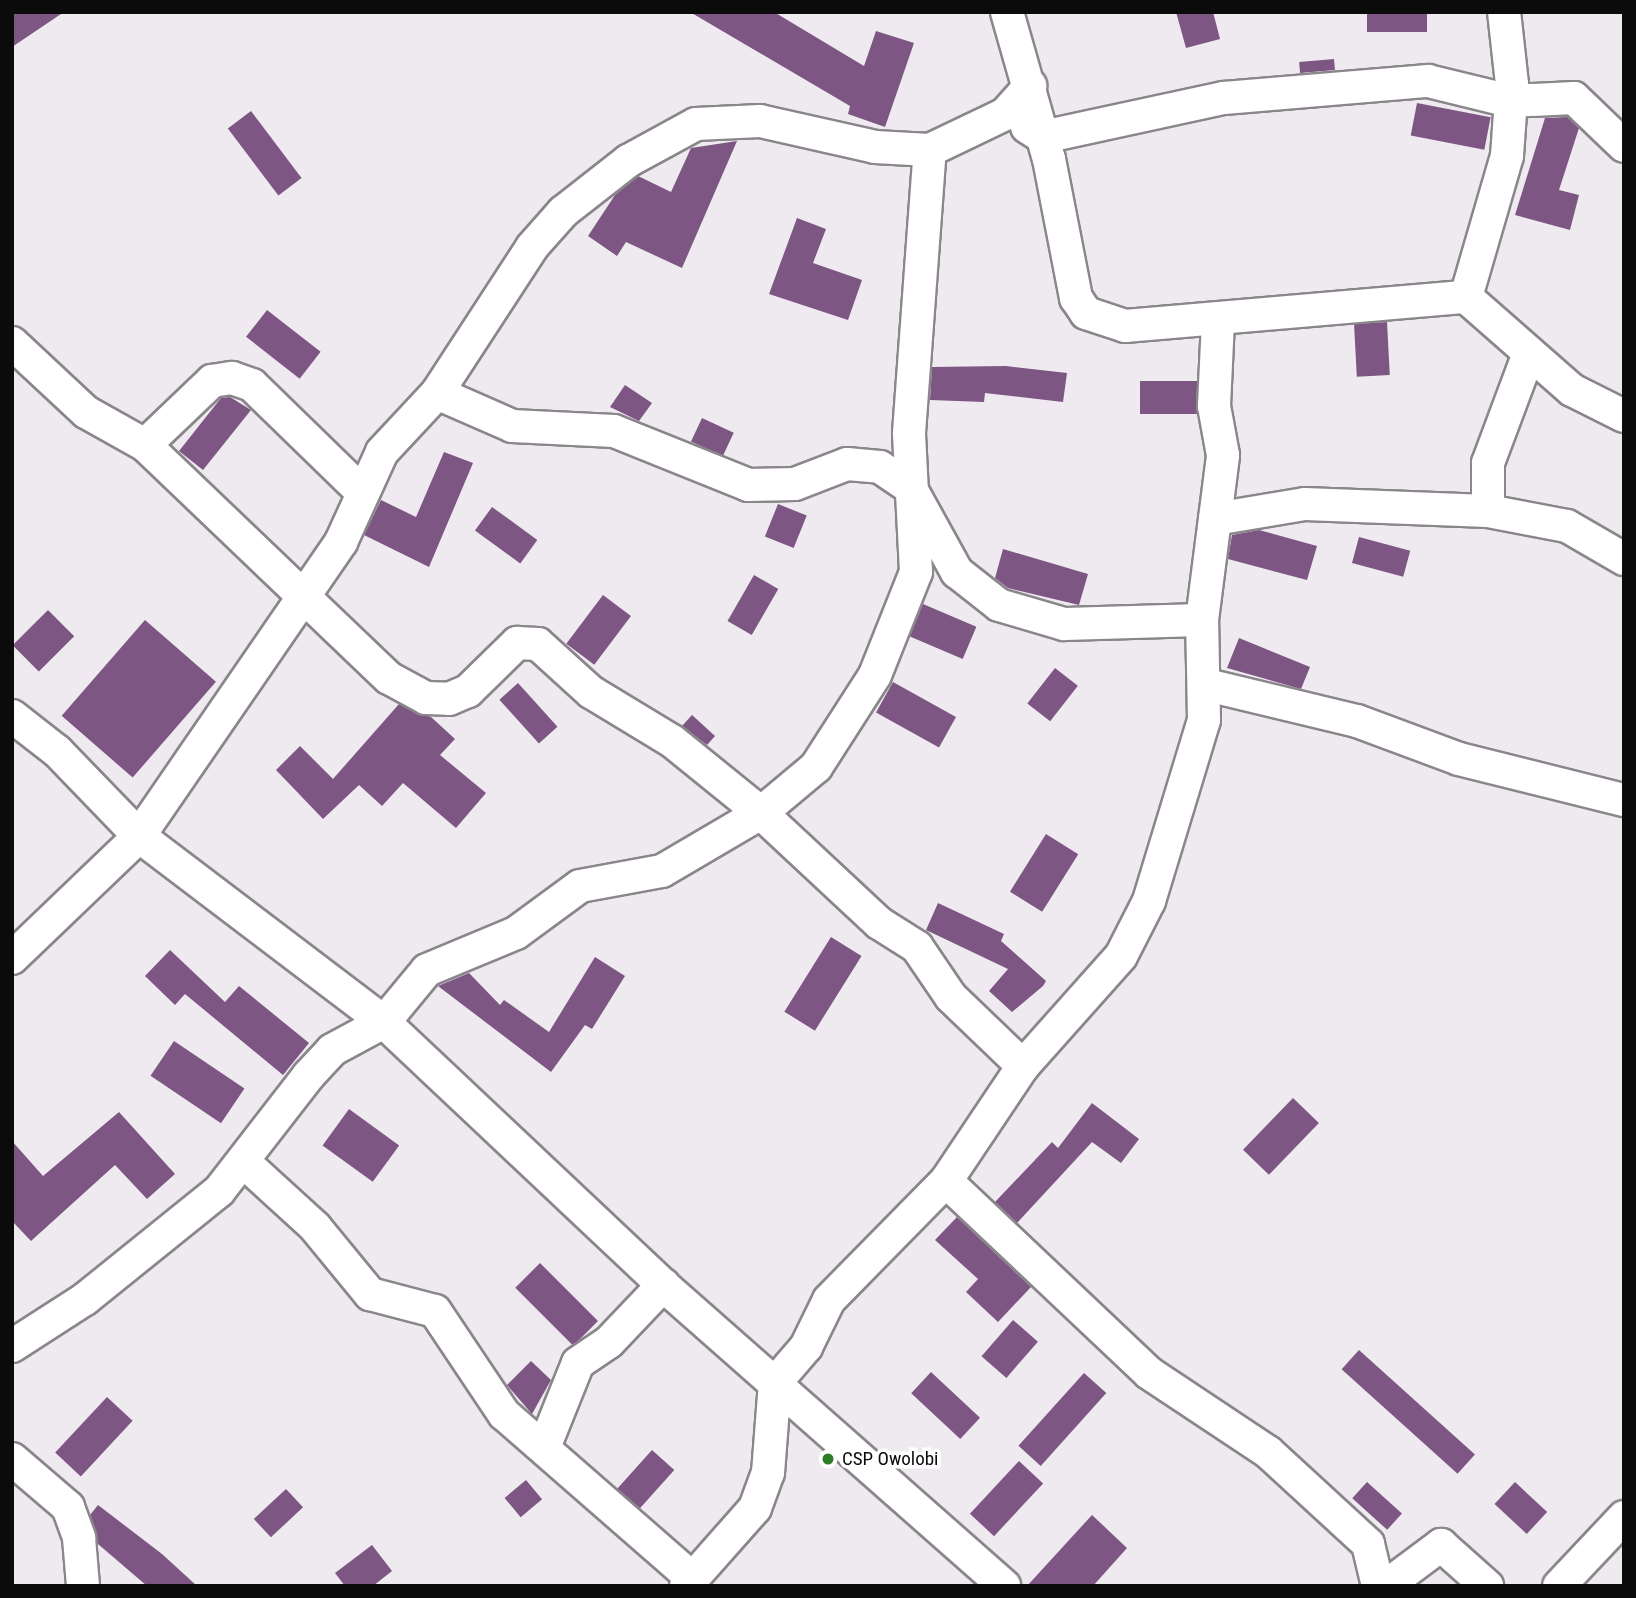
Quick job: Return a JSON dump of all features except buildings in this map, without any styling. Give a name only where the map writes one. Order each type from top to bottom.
[{"type":"street","points":[[1007,12],[1043,137],[1076,298],[1086,313],[1125,327],[1466,298],[1528,356],[1572,390],[1624,416]]},
{"type":"street","points":[[1466,298],[1507,156],[1511,101],[1504,12]]},
{"type":"street","points":[[1005,114],[1043,137],[1224,98],[1377,83],[1428,81],[1511,101],[1542,95],[1574,99],[1624,146]]},
{"type":"street","points":[[12,958],[139,835],[303,591],[341,542],[361,491],[382,452],[437,393],[533,247],[563,212],[628,161],[696,124],[760,121],[875,147],[930,150],[1005,114],[1030,86]]},
{"type":"street","points":[[12,1346],[85,1299],[245,1163],[332,1050],[384,1022],[427,970],[448,956],[516,933],[580,886],[662,871],[761,813],[816,767],[875,676],[916,572],[910,487],[914,333],[930,150]]},
{"type":"street","points":[[245,1163],[315,1227],[370,1294],[435,1311],[504,1413],[545,1446],[689,1582],[755,1508],[768,1473],[775,1382],[806,1347],[852,1270],[946,1181],[1023,1066],[1121,956],[1149,901],[1204,720],[1207,685],[1202,620],[1223,455],[1214,406],[1218,320]]},
{"type":"street","points":[[12,343],[86,412],[145,445],[303,591],[389,678],[426,698],[468,691],[517,643],[538,644],[591,692],[650,724],[761,813],[878,923],[917,947],[951,997],[1023,1066]]},
{"type":"street","points":[[1488,511],[1489,463],[1528,356]]},
{"type":"street","points":[[145,445],[212,381],[232,377],[252,385],[361,491]]},
{"type":"street","points":[[437,393],[512,426],[614,431],[748,485],[795,484],[865,463],[910,487],[957,572],[999,605],[1064,624],[1202,620]]},
{"type":"street","points":[[1215,519],[1306,504],[1488,511],[1567,526],[1624,559]]},
{"type":"street","points":[[1207,685],[1357,721],[1459,759],[1624,800]]},
{"type":"street","points":[[12,716],[57,751],[139,835],[384,1022],[663,1286],[1004,1586]]},
{"type":"street","points":[[946,1181],[1149,1373],[1268,1452],[1368,1544],[1378,1586]]},
{"type":"street","points":[[545,1446],[578,1363],[609,1342],[663,1286]]},
{"type":"street","points":[[12,1459],[68,1507],[79,1538],[83,1586]]},
{"type":"street","points":[[1559,1586],[1624,1517]]},
{"type":"street","points":[[1386,1586],[1441,1545],[1487,1586]]},
{"type":"place","name":"CSP Owolobi","points":[[828,1459]]}]
